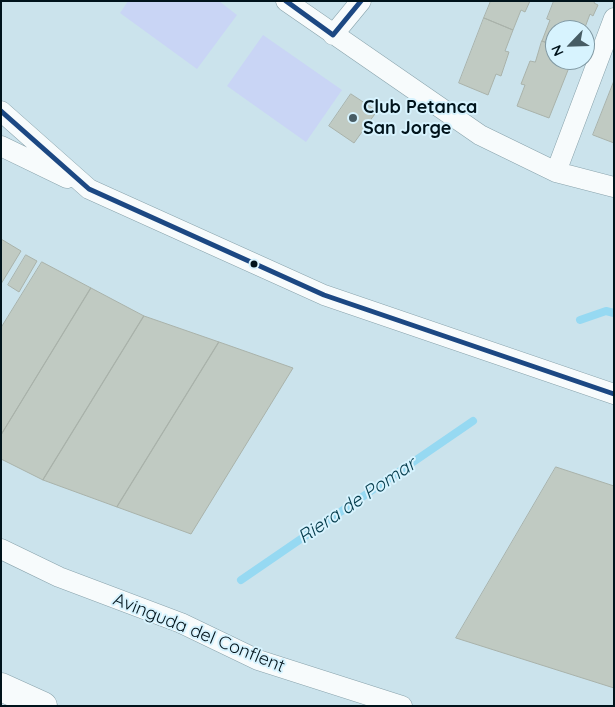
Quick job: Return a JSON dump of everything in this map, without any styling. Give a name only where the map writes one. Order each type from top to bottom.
[{"type":"highway","points":[[1,687],[43,706]]},
{"type":"street","points":[[286,1],[480,135],[556,172],[614,187]]},
{"type":"street","points":[[333,35],[361,1]]},
{"type":"street","points":[[556,172],[614,18]]},
{"type":"street","points":[[1,111],[89,189]]},
{"type":"street","points":[[1,146],[89,189],[324,295],[614,394]]},
{"type":"street","name":"Avinguda del Conflent","points":[[1,549],[59,577],[180,623],[258,660],[402,706]]},
{"type":"shaded area","points":[[128,1],[219,1],[237,15],[197,69],[120,13]]},
{"type":"shaded area","points":[[263,35],[342,90],[306,142],[227,86]]},
{"type":"building","points":[[491,1],[530,1],[525,12],[521,10],[513,30],[484,18]]},
{"type":"building","points":[[554,1],[595,1],[594,3],[598,5],[593,16],[590,14],[588,20],[547,19]]},
{"type":"building","points":[[484,18],[513,30],[505,51],[509,52],[501,76],[496,74],[488,95],[459,83]]},
{"type":"building","points":[[542,41],[545,42],[545,70],[568,70],[549,118],[517,106],[525,85],[521,84],[530,61],[535,62]]},
{"type":"building","points":[[614,81],[614,143],[593,135]]},
{"type":"building","name":"Club Petanca San Jorge","points":[[351,94],[377,111],[354,143],[329,126]]},
{"type":"building","points":[[1,239],[21,251],[1,284]]},
{"type":"building","points":[[26,255],[37,261],[19,292],[8,285]]},
{"type":"building","points":[[42,262],[91,288],[1,435],[1,328]]},
{"type":"building","points":[[91,288],[144,316],[43,480],[1,459],[1,435]]},
{"type":"building","points":[[144,316],[219,342],[117,507],[43,480]]},
{"type":"building","points":[[219,342],[293,368],[191,534],[117,507]]},
{"type":"building","points":[[556,467],[614,486],[614,688],[456,638]]},
{"type":"waterway","name":"Riera de Pomar","points":[[580,320],[606,311],[614,313]]},
{"type":"waterway","name":"Riera de Pomar","points":[[241,580],[473,421]]},
{"type":"transit line","points":[[286,1],[333,35],[361,1]]},
{"type":"transit line","points":[[1,111],[89,189],[324,295],[614,394]]},
{"type":"place","name":"Club Petanca San Jorge","points":[[353,118]]}]
